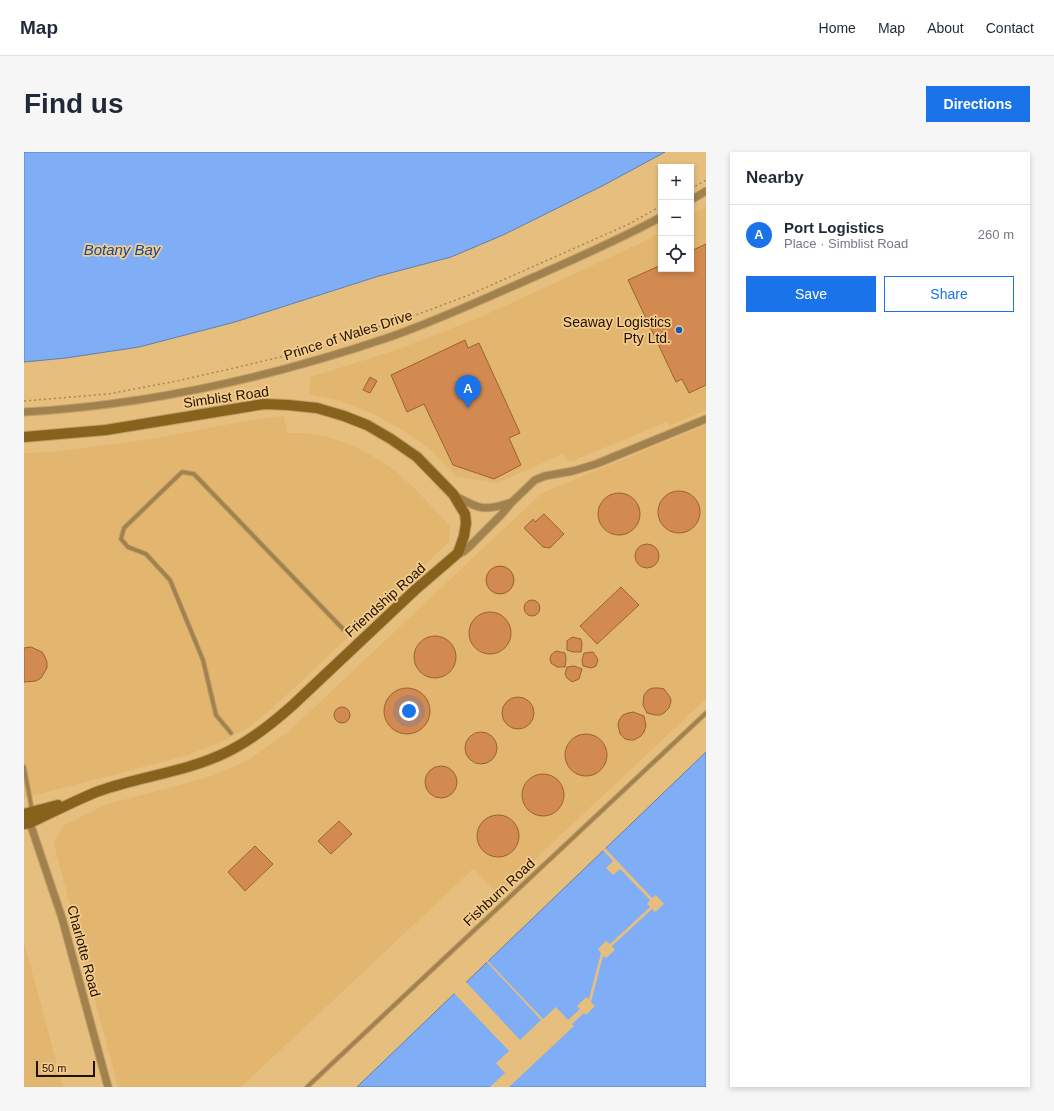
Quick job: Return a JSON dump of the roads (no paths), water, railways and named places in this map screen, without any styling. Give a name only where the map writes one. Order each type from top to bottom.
[{"type":"street","points":[[694,198],[706,191]]},
{"type":"street","name":"Prince of Wales Drive","points":[[24,412],[108,404],[154,397],[254,378],[322,359],[391,337],[446,316],[571,261],[658,219]]},
{"type":"street","name":"Simblist Road","points":[[24,437],[106,430],[264,404],[317,408],[367,425],[417,457],[452,494],[465,514],[466,524],[464,536],[458,553]]},
{"type":"street","name":"Friendship Road","points":[[27,823],[81,799],[118,785],[201,762],[227,752],[252,738],[275,721],[294,704],[415,590],[458,553],[463,552],[469,547],[535,480],[545,476],[573,471],[596,464],[706,419]]},
{"type":"street","name":"Simblist Road","points":[[452,494],[473,505],[485,508],[493,508],[512,502]]},
{"type":"street","name":"Friendship Road","points":[[28,812],[81,799]]},
{"type":"street","name":"Charlotte Road","points":[[27,823],[62,918],[108,1087]]},
{"type":"lane","points":[[231,733],[216,715],[203,660],[170,580],[146,554],[128,547],[121,539],[124,528],[182,472],[194,474],[343,629]]},
{"type":"lane","name":"Fishburn Road","points":[[307,1087],[706,713]]},
{"type":"lane","points":[[24,767],[28,812]]},
{"type":"water","name":"Botany Bay","points":[[24,152],[665,152],[604,185],[503,235],[451,257],[379,276],[235,322],[139,347],[66,358],[24,362]]},
{"type":"water","points":[[706,752],[706,1087],[357,1087]]},
{"type":"place","name":"Seaway Logistics Pty Ltd.","points":[[679,330]]},
{"type":"place","name":"Port Logistics","points":[[468,408]]}]
